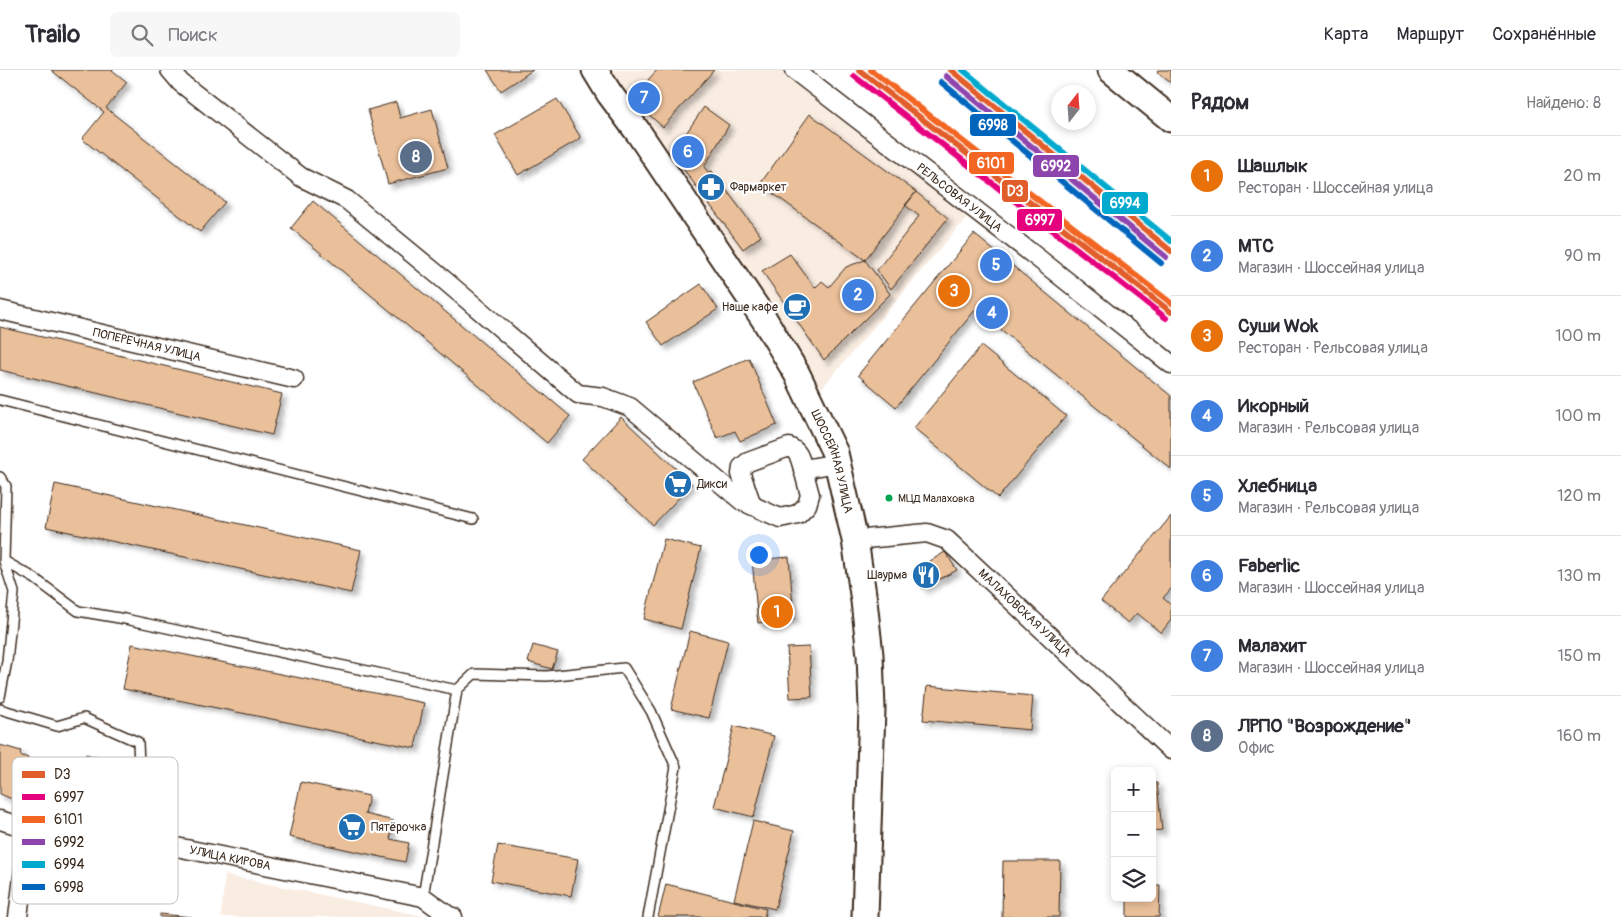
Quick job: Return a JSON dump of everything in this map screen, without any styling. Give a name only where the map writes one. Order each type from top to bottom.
[{"type":"main road","name":"ШОССЕЙНАЯ УЛИЦА","points":[[595,70],[764,319],[797,374],[828,436],[838,463],[855,540],[870,655],[872,709],[865,917]]},
{"type":"main road","points":[[1112,70],[1171,120]]},
{"type":"street","points":[[170,70],[182,82],[301,177],[347,200],[578,394],[603,397],[630,407],[742,500],[752,505],[780,518],[798,514],[807,505],[810,495],[799,455],[795,449],[789,446],[748,462],[742,467],[741,474],[752,505]]},
{"type":"street","name":"РЕЛЬСОВАЯ УЛИЦА","points":[[794,70],[1047,265],[1171,364]]},
{"type":"street","name":"ПОПЕРЕЧНАЯ УЛИЦА","points":[[0,310],[294,379]]},
{"type":"street","points":[[803,469],[838,463]]},
{"type":"street","name":"МАЛАХОВСКАЯ УЛИЦА","points":[[855,540],[927,533],[947,540],[1171,750]]},
{"type":"street","name":"УЛИЦА КИРОВА","points":[[0,820],[12,824]]},
{"type":"street","name":"УЛИЦА КИРОВА","points":[[178,847],[423,897],[450,917]]},
{"type":"street","points":[[18,917],[20,904]]},
{"type":"lane","points":[[0,400],[473,519]]},
{"type":"lane","points":[[0,477],[6,486],[4,562],[14,592],[7,661],[0,696]]},
{"type":"lane","points":[[4,562],[34,578],[78,611],[135,621],[457,690]]},
{"type":"lane","points":[[423,897],[457,690],[474,674],[547,676],[624,668],[652,711],[676,766],[648,917]]},
{"type":"lane","points":[[0,709],[57,726],[84,718],[138,742],[139,757]]},
{"type":"shaded area","points":[[608,70],[785,70],[968,216],[821,389],[620,91]]},
{"type":"shaded area","points":[[225,875],[428,917],[221,917]]},
{"type":"building","points":[[51,70],[112,70],[127,82],[106,108],[225,202],[200,232],[82,139],[104,112]]},
{"type":"building","points":[[487,70],[533,70],[501,91]]},
{"type":"building","points":[[657,70],[714,70],[663,127],[631,99]]},
{"type":"building","points":[[1158,70],[1171,70],[1171,83],[1157,72]]},
{"type":"building","points":[[557,99],[581,138],[518,175],[495,135]]},
{"type":"building","points":[[396,102],[400,118],[432,109],[448,168],[388,184],[368,110]]},
{"type":"building","points":[[704,107],[729,125],[704,167],[708,172],[712,171],[761,236],[743,249],[672,154]]},
{"type":"building","points":[[810,114],[916,192],[865,260],[760,184]]},
{"type":"building","points":[[916,192],[948,218],[891,289],[877,270],[919,216],[905,205]]},
{"type":"building","points":[[313,201],[570,416],[547,443],[291,228]]},
{"type":"building","points":[[974,234],[1171,396],[1171,469],[976,309],[896,407],[858,375]]},
{"type":"building","points":[[790,254],[815,288],[822,281],[829,287],[846,267],[865,260],[890,294],[824,360],[762,271]]},
{"type":"building","points":[[701,284],[718,309],[663,346],[646,322]]},
{"type":"building","points":[[0,327],[282,394],[272,435],[0,370]]},
{"type":"building","points":[[981,346],[1066,416],[998,498],[914,428]]},
{"type":"building","points":[[749,358],[777,425],[740,441],[735,431],[717,438],[693,382]]},
{"type":"building","points":[[621,417],[692,484],[653,525],[582,459]]},
{"type":"building","points":[[55,484],[361,550],[351,593],[46,527]]},
{"type":"building","points":[[1171,516],[1171,589],[1163,598],[1171,605],[1171,620],[1161,633],[1137,613],[1128,623],[1101,601]]},
{"type":"building","points":[[664,539],[701,548],[681,629],[644,619]]},
{"type":"building","points":[[945,552],[957,570],[940,579],[930,561]]},
{"type":"building","points":[[789,557],[794,619],[758,623],[752,560]]},
{"type":"building","name":"Шаурма","points":[[930,561],[940,579],[923,589],[913,571]]},
{"type":"building","points":[[690,631],[728,641],[709,718],[671,709]]},
{"type":"building","points":[[132,644],[424,703],[415,748],[123,689]]},
{"type":"building","points":[[533,645],[558,652],[552,669],[528,662]]},
{"type":"building","points":[[809,647],[812,697],[790,698],[787,648]]},
{"type":"building","points":[[927,686],[1033,696],[1030,730],[923,720]]},
{"type":"building","points":[[734,726],[774,736],[754,817],[714,807]]},
{"type":"building","points":[[0,745],[21,751],[20,755],[25,757],[12,757],[12,799],[0,794]]},
{"type":"building","points":[[86,754],[96,757],[85,757]]},
{"type":"building","points":[[301,782],[369,796],[365,814],[394,821],[390,839],[409,843],[405,862],[289,837]]},
{"type":"building","points":[[1156,783],[1157,783],[1162,830],[1156,831]]},
{"type":"building","points":[[753,821],[794,831],[775,909],[734,900]]},
{"type":"building","points":[[498,845],[578,859],[571,896],[491,881]]},
{"type":"building","points":[[1003,861],[1060,861],[1059,917],[1002,917]]},
{"type":"building","points":[[666,884],[766,909],[764,917],[658,917]]},
{"type":"building","points":[[1156,885],[1160,885],[1159,917],[1127,917],[1127,902],[1156,902]]},
{"type":"building","points":[[160,914],[192,917],[160,917]]},
{"type":"transit line","name":"D3","points":[[859,70],[1171,312]]},
{"type":"transit line","name":"6101","points":[[871,70],[1171,303]]},
{"type":"transit line","name":"D3","points":[[951,70],[1171,251]]},
{"type":"transit line","name":"6994","points":[[963,70],[1171,241]]},
{"type":"transit line","name":"6997","points":[[854,76],[1166,318]]},
{"type":"transit line","name":"6992","points":[[946,76],[1166,257]]},
{"type":"transit line","name":"6998","points":[[941,82],[1161,263]]},
{"type":"place","name":"Малахит","points":[[644,98]]},
{"type":"place","name":"Faberlic","points":[[688,152]]},
{"type":"place","name":"ЛРПО \"Возрождение\"","points":[[416,157]]},
{"type":"place","name":"Фармаркет","points":[[711,187]]},
{"type":"place","name":"Хлебница","points":[[996,265]]},
{"type":"place","name":"Суши Wok","points":[[954,291]]},
{"type":"place","name":"МТС","points":[[858,295]]},
{"type":"place","name":"Наше кафе","points":[[797,307]]},
{"type":"place","name":"Икорный","points":[[992,313]]},
{"type":"place","name":"Дикси","points":[[678,484]]},
{"type":"place","name":"МЦД Малаховка","points":[[889,498]]},
{"type":"place","name":"Шаурма","points":[[926,575]]},
{"type":"place","name":"Шашлык","points":[[777,612]]},
{"type":"place","name":"Пятёрочка","points":[[352,827]]}]
